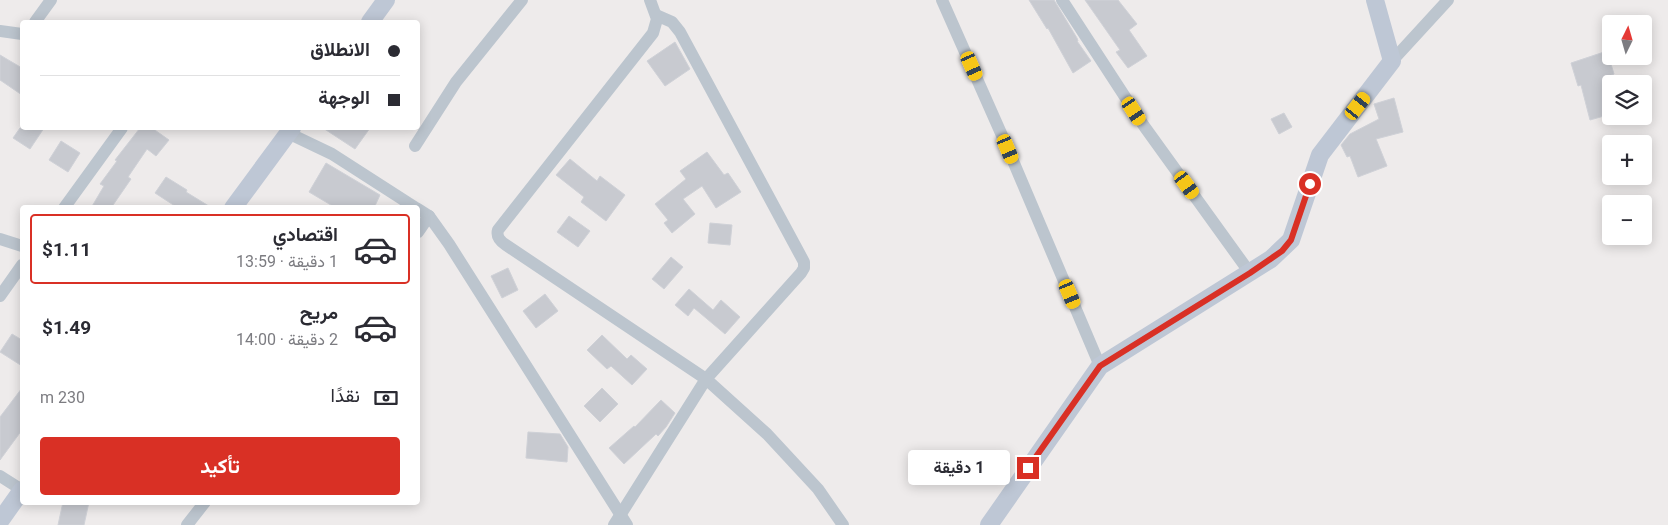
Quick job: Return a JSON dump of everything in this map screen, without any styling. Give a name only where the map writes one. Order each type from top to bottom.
[{"type":"street","points":[[36,20],[51,0]]},
{"type":"street","points":[[371,20],[386,0]]},
{"type":"street","points":[[415,146],[456,82],[522,0]]},
{"type":"street","points":[[650,0],[656,15],[653,34],[498,230],[498,237],[506,245],[706,379],[767,434],[818,489],[844,525]]},
{"type":"street","points":[[942,0],[1008,149],[1100,366]]},
{"type":"street","points":[[1062,0],[1144,126],[1250,273]]},
{"type":"street","points":[[1375,0],[1392,61]]},
{"type":"street","points":[[989,525],[1100,366],[1250,273],[1276,255],[1291,240],[1320,155],[1392,61],[1448,0]]},
{"type":"street","points":[[420,210],[429,216],[449,244],[621,522],[706,379],[804,268],[804,262],[680,32],[672,22],[656,15]]},
{"type":"street","points":[[0,31],[20,34]]},
{"type":"street","points":[[66,205],[121,130]]},
{"type":"street","points":[[235,205],[290,130],[332,154],[412,205]]},
{"type":"street","points":[[420,229],[429,216]]},
{"type":"street","points":[[0,239],[20,245]]},
{"type":"street","points":[[0,296],[20,268]]},
{"type":"street","points":[[0,476],[20,489]]},
{"type":"street","points":[[5,521],[20,494]]},
{"type":"street","points":[[187,525],[203,505]]},
{"type":"building","points":[[1029,0],[1054,0],[1077,41],[1091,61],[1073,73],[1048,28]]},
{"type":"building","points":[[1085,0],[1118,0],[1137,24],[1129,30],[1147,56],[1128,68],[1116,52],[1120,50]]},
{"type":"building","points":[[675,42],[690,69],[665,86],[647,61]]},
{"type":"building","points":[[1602,53],[1602,65],[1611,65],[1614,74],[1602,75],[1602,117],[1590,120],[1581,85],[1578,86],[1571,63]]},
{"type":"building","points":[[0,55],[20,67],[20,94],[0,80]]},
{"type":"building","points":[[1394,98],[1403,132],[1376,139],[1387,166],[1358,177],[1350,156],[1347,157],[1341,145],[1350,134],[1379,119],[1374,104]]},
{"type":"building","points":[[1284,113],[1292,127],[1279,134],[1271,119]]},
{"type":"building","points":[[20,128],[20,130],[43,130],[30,149],[13,138]]},
{"type":"building","points":[[138,130],[155,130],[169,140],[156,156],[147,149],[128,177],[131,179],[113,205],[93,205],[104,186],[100,184],[117,161],[115,160]]},
{"type":"building","points":[[326,130],[369,130],[355,149]]},
{"type":"building","points":[[61,141],[80,153],[68,172],[49,160]]},
{"type":"building","points":[[707,152],[724,175],[728,173],[741,192],[716,208],[702,186],[683,199],[695,214],[672,233],[664,223],[668,220],[655,204],[686,179],[680,171]]},
{"type":"building","points":[[570,159],[597,181],[600,176],[625,195],[606,221],[581,202],[584,197],[556,175]]},
{"type":"building","points":[[326,163],[380,195],[375,205],[331,205],[309,192]]},
{"type":"building","points":[[166,177],[207,205],[173,205],[155,193]]},
{"type":"building","points":[[569,216],[590,231],[578,247],[557,232]]},
{"type":"building","points":[[710,223],[732,225],[730,245],[708,243]]},
{"type":"building","points":[[671,257],[683,267],[664,289],[652,279]]},
{"type":"building","points":[[508,268],[518,290],[502,298],[491,276]]},
{"type":"building","points":[[689,289],[713,310],[721,300],[740,317],[725,334],[694,308],[688,316],[675,305]]},
{"type":"building","points":[[545,294],[558,311],[536,328],[523,311]]},
{"type":"building","points":[[12,334],[20,339],[20,365],[0,352]]},
{"type":"building","points":[[602,335],[627,359],[631,355],[647,369],[632,385],[611,366],[607,369],[587,350]]},
{"type":"building","points":[[602,388],[618,404],[600,422],[584,406]]},
{"type":"building","points":[[20,391],[20,433],[0,460],[0,417]]},
{"type":"building","points":[[661,400],[675,413],[658,436],[656,434],[624,464],[609,448],[635,427]]},
{"type":"building","points":[[528,432],[560,434],[568,447],[567,462],[526,458]]},
{"type":"building","points":[[62,505],[88,505],[84,525],[58,525]]},
{"type":"route","points":[[1028,468],[1100,366],[1145,340],[1282,251],[1291,240],[1310,184]]}]
